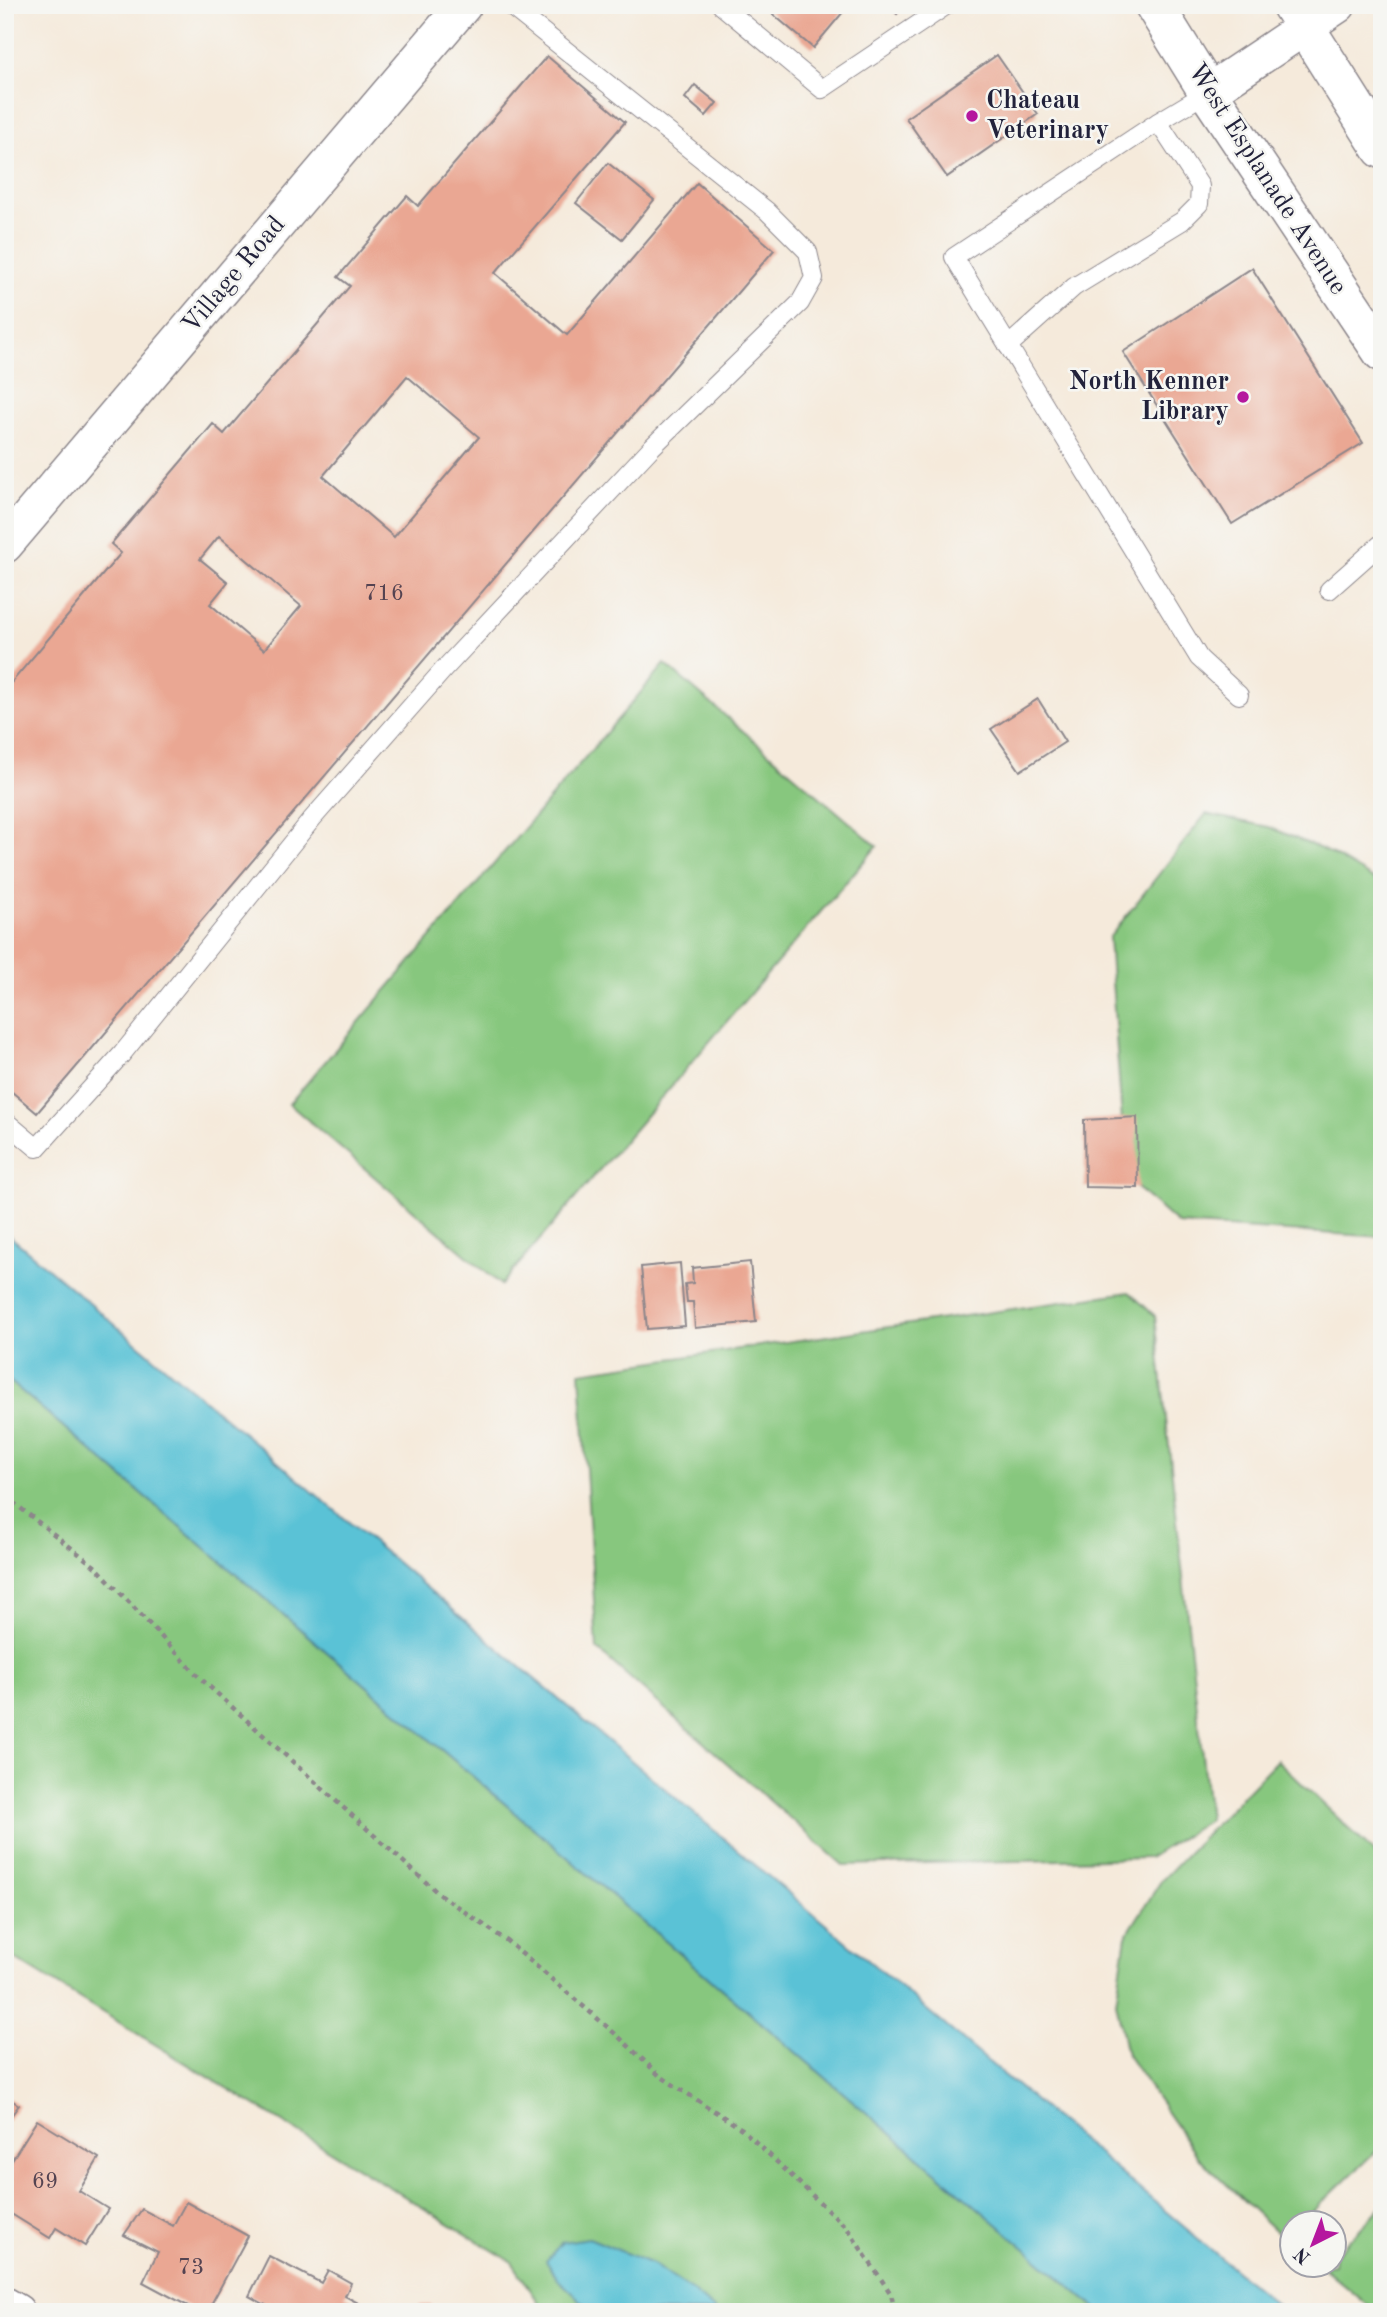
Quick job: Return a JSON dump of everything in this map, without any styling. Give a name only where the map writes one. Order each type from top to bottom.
[{"type":"main road","name":"West Esplanade Avenue","points":[[1154,5],[1208,92],[1382,352]]},
{"type":"main road","points":[[1298,16],[1382,149]]},
{"type":"street","name":"Village Road","points":[[5,545],[464,5]]},
{"type":"street","points":[[1208,92],[1298,16],[1338,5]]},
{"type":"street","points":[[5,2305],[17,2312]]},
{"type":"lane","points":[[5,1121],[37,1149],[122,1054],[312,819],[445,668],[652,447],[800,303],[814,278],[808,252],[767,211],[509,5]]},
{"type":"lane","points":[[721,5],[822,89],[947,5]]},
{"type":"lane","points":[[1208,92],[954,257],[1199,658],[1239,695]]},
{"type":"lane","points":[[1008,346],[1074,287],[1182,221],[1199,204],[1200,186],[1158,122]]},
{"type":"lane","points":[[1329,590],[1382,543]]},
{"type":"path","points":[[5,1496],[97,1568],[200,1678],[439,1894],[507,1941],[619,2037],[660,2076],[742,2129],[847,2228],[891,2294],[895,2312]]},
{"type":"green space","points":[[665,664],[877,846],[501,1285],[289,1104]]},
{"type":"green space","points":[[1206,814],[1269,827],[1326,851],[1382,884],[1382,1237],[1178,1224],[1126,1178],[1109,938]]},
{"type":"green space","points":[[1129,1292],[1155,1316],[1209,1820],[1149,1858],[843,1865],[597,1649],[580,1372]]},
{"type":"green space","points":[[5,1377],[1100,2312],[545,2312],[512,2262],[5,1953]]},
{"type":"green space","points":[[1277,1760],[1382,1860],[1382,2145],[1317,2208],[1278,2208],[1278,2233],[1198,2157],[1127,2055],[1116,2002],[1126,1936],[1161,1881]]},
{"type":"green space","points":[[1382,2206],[1382,2312],[1376,2312],[1336,2278],[1348,2278],[1348,2241]]},
{"type":"water","points":[[5,1232],[1285,2312],[1100,2312],[5,1377]]},
{"type":"water","points":[[589,2238],[652,2264],[691,2290],[717,2312],[593,2312],[560,2281],[546,2261],[562,2242]]},
{"type":"building","points":[[762,5],[849,5],[813,48]]},
{"type":"building","points":[[887,5],[904,5],[897,14]]},
{"type":"building","name":"Chateau Veterinary","points":[[997,55],[1038,114],[947,177],[906,118]]},
{"type":"building","points":[[547,56],[625,122],[495,273],[567,335],[697,183],[774,250],[37,1113],[5,1086],[5,690],[121,553],[111,544],[213,424],[224,434],[350,286],[338,277],[407,196],[418,206]],"holes":[[[407,376],[479,437],[394,537],[323,476]],[[219,536],[301,606],[264,650],[210,604],[228,582],[200,559]]]},
{"type":"building","points":[[695,85],[717,103],[706,116],[685,98]]},
{"type":"building","points":[[608,163],[654,200],[622,239],[576,203]]},
{"type":"building","name":"North Kenner Library","points":[[1252,268],[1363,443],[1232,524],[1123,352]]},
{"type":"building","points":[[1038,699],[1065,742],[1020,771],[991,729]]},
{"type":"building","points":[[1137,1117],[1138,1188],[1085,1187],[1084,1120]]},
{"type":"building","points":[[750,1262],[756,1322],[695,1328],[693,1302],[687,1302],[685,1284],[693,1283],[692,1268]]},
{"type":"building","points":[[680,1263],[685,1326],[647,1329],[641,1267]]},
{"type":"building","points":[[5,2096],[19,2105],[5,2124]]},
{"type":"building","points":[[37,2120],[99,2158],[79,2191],[108,2209],[85,2246],[56,2228],[50,2238],[5,2210],[5,2171]]},
{"type":"building","points":[[186,2202],[248,2236],[207,2312],[199,2312],[143,2282],[158,2252],[124,2235],[142,2209],[173,2226]]},
{"type":"building","points":[[269,2256],[321,2283],[328,2270],[351,2283],[345,2296],[375,2312],[278,2312],[249,2296]]},
{"type":"building","points":[[420,2305],[431,2305],[438,2312],[413,2312]]},
{"type":"place","name":"Chateau Veterinary","points":[[972,116]]},
{"type":"place","name":"North Kenner Library","points":[[1243,397]]}]
